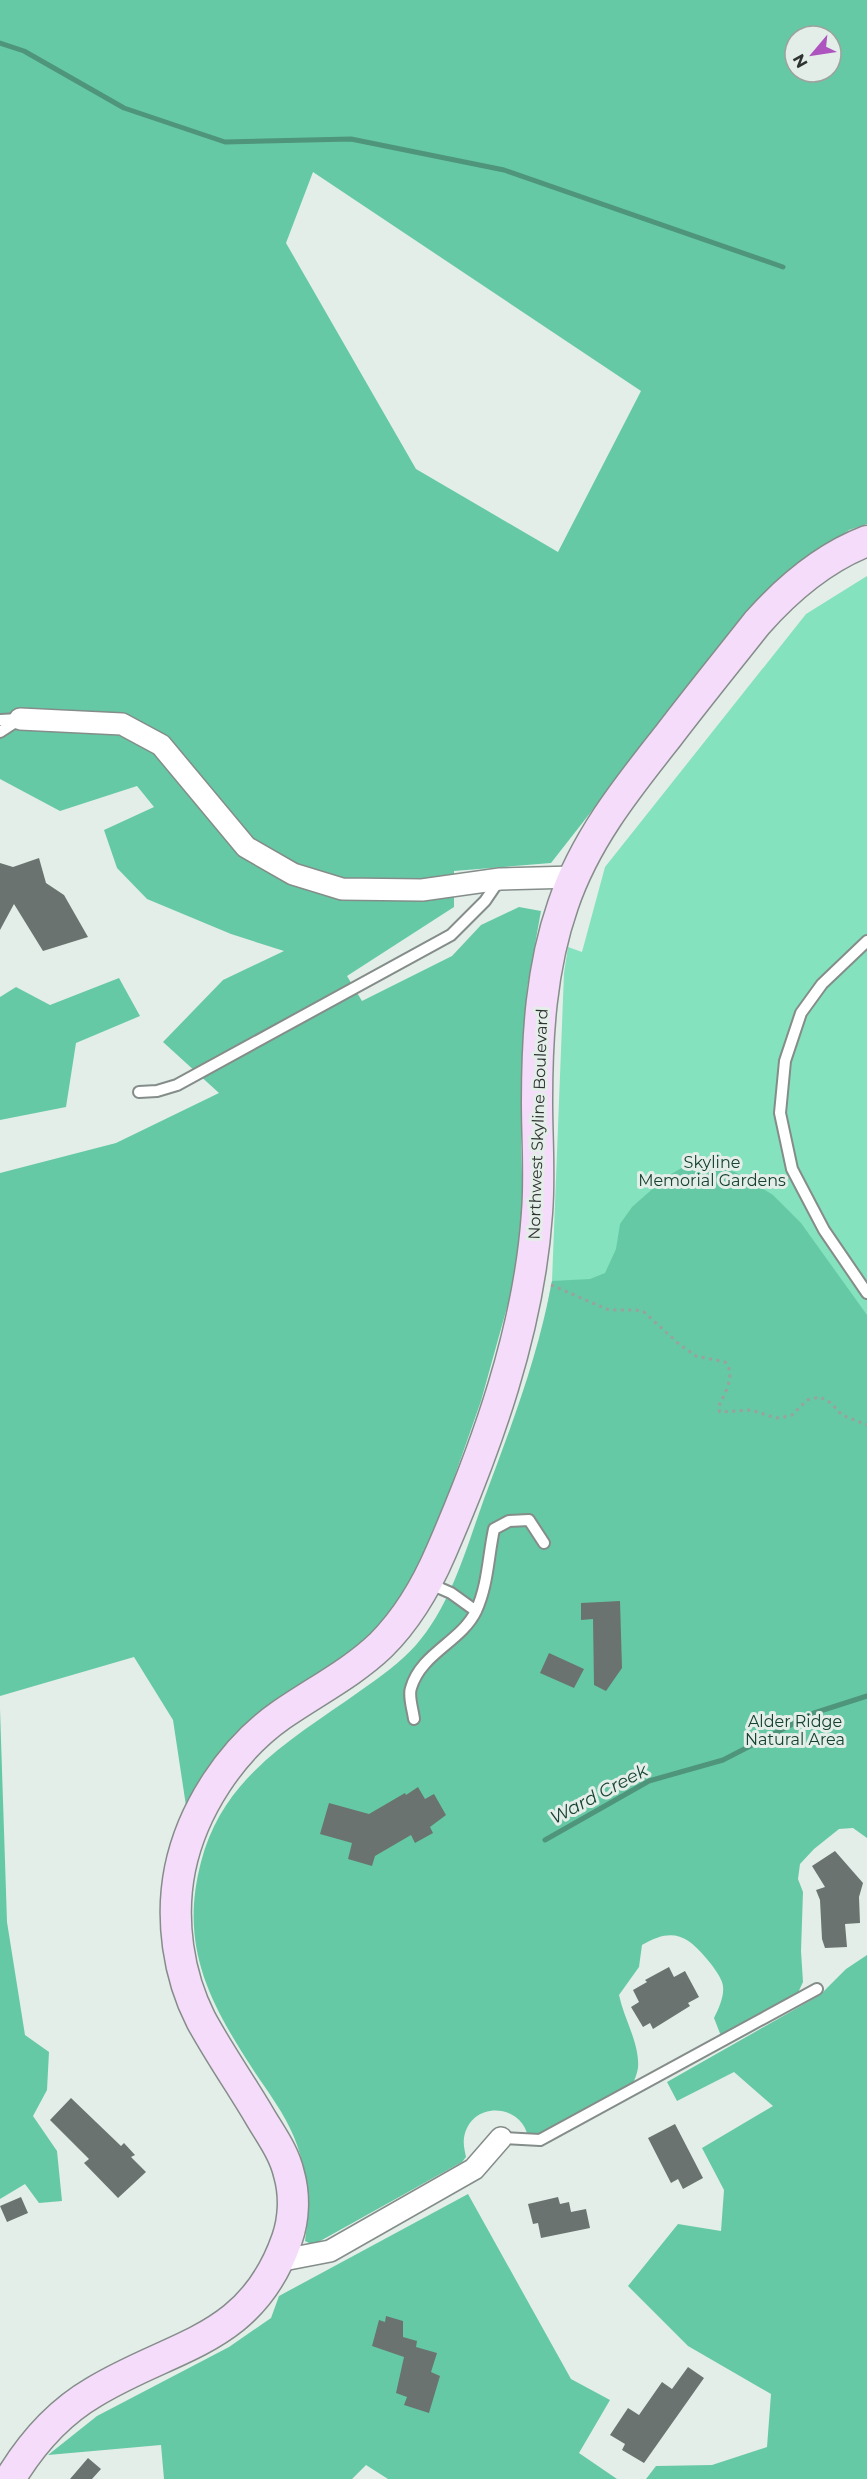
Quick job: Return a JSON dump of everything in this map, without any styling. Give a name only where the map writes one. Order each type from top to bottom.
[{"type":"main road","name":"Northwest Skyline Boulevard","points":[[10,2479],[27,2453],[51,2425],[71,2407],[120,2377],[195,2343],[235,2319],[257,2295],[278,2261],[291,2227],[293,2206],[291,2178],[276,2143],[200,2017],[190,1993],[178,1950],[175,1917],[179,1871],[192,1826],[212,1791],[245,1747],[275,1720],[362,1662],[409,1612],[427,1583],[461,1507],[501,1391],[517,1337],[529,1278],[537,1209],[538,1049],[543,990],[551,946],[563,904],[587,847],[610,811],[778,599],[827,560],[867,541]]},
{"type":"street","points":[[10,719],[122,724],[160,745],[246,847],[293,874],[342,889],[422,890],[500,879],[574,876]]},
{"type":"street","points":[[278,2261],[330,2251],[474,2169],[501,2138]]},
{"type":"lane","points":[[0,732],[10,719]]},
{"type":"lane","points":[[139,1092],[157,1091],[177,1085],[451,935],[485,901],[500,879]]},
{"type":"lane","points":[[867,941],[822,984],[801,1013],[785,1061],[780,1113],[792,1169],[824,1230],[867,1293]]},
{"type":"lane","points":[[414,1719],[410,1689],[419,1670],[432,1655],[461,1632],[476,1611],[485,1585],[494,1530],[509,1521],[529,1520],[544,1543]]},
{"type":"lane","points":[[427,1583],[451,1593],[476,1611]]},
{"type":"lane","points":[[501,2138],[540,2140],[817,1989]]},
{"type":"path","points":[[529,1278],[544,1282],[609,1310],[645,1312],[678,1344],[696,1356],[725,1362],[730,1368],[731,1376],[718,1408],[720,1412],[751,1410],[776,1418],[784,1418],[792,1415],[807,1400],[820,1397],[831,1403],[842,1415],[867,1425]]},
{"type":"green space","points":[[0,0],[867,0],[867,524],[849,530],[788,572],[746,614],[551,863],[454,871],[454,907],[347,976],[362,1001],[452,956],[481,925],[519,907],[541,911],[527,989],[521,1144],[523,1207],[516,1275],[481,1401],[419,1578],[387,1624],[188,1819],[173,1720],[134,1657],[0,1696],[0,1173],[116,1143],[219,1093],[163,1042],[223,980],[284,951],[231,934],[147,899],[117,868],[104,830],[154,807],[137,786],[60,811],[0,779]],"holes":[[[313,172],[641,391],[558,552],[416,469],[286,243]]]},
{"type":"green space","name":"Skyline Memorial Gardens","points":[[867,576],[867,1766],[547,1306],[552,1281],[564,973],[568,947],[582,952],[605,867],[806,614]]},
{"type":"green space","points":[[119,978],[140,1016],[76,1043],[66,1107],[0,1120],[0,997],[16,987],[50,1005]]},
{"type":"green space","name":"Alder Ridge Natural Area","points":[[707,1164],[735,1172],[773,1195],[801,1223],[867,1315],[867,1838],[853,1828],[839,1829],[814,1849],[800,1864],[798,1879],[803,1892],[801,1951],[803,1982],[797,1995],[721,2036],[714,2018],[721,2000],[723,1986],[715,1970],[699,1950],[685,1939],[670,1935],[661,1936],[642,1945],[639,1967],[619,1995],[637,2050],[638,2070],[632,2086],[529,2143],[526,2129],[518,2119],[509,2113],[486,2112],[476,2117],[468,2125],[464,2138],[466,2157],[462,2162],[313,2245],[305,2241],[307,2189],[294,2137],[281,2111],[224,2021],[202,1972],[196,1947],[195,1892],[201,1862],[211,1832],[243,1783],[264,1762],[397,1664],[416,1645],[439,1612],[464,1557],[514,1418],[539,1337],[552,1281],[590,1279],[605,1273],[616,1249],[620,1224],[632,1207],[666,1177],[685,1166]]},
{"type":"green space","points":[[0,1709],[7,1922],[25,2035],[49,2052],[47,2090],[33,2116],[57,2151],[62,2201],[39,2203],[25,2184],[0,2199]]},
{"type":"green space","points":[[867,1955],[867,2479],[646,2479],[656,2466],[712,2465],[767,2447],[771,2394],[688,2346],[628,2286],[678,2224],[721,2231],[724,2190],[702,2148],[773,2106],[734,2072],[677,2101],[667,2082],[820,1995],[846,1969]]},
{"type":"green space","points":[[468,2194],[571,2379],[610,2400],[579,2453],[617,2479],[388,2479],[366,2465],[352,2479],[164,2479],[161,2445],[48,2455],[97,2416],[229,2347],[271,2318],[279,2296]]},
{"type":"building","points":[[39,858],[46,883],[64,895],[88,937],[43,951],[14,904],[0,930],[0,863],[13,867]]},
{"type":"building","points":[[620,1601],[622,1668],[606,1691],[594,1685],[593,1619],[581,1620],[581,1603]]},
{"type":"building","points":[[549,1653],[584,1669],[574,1688],[540,1673]]},
{"type":"building","points":[[418,1787],[425,1799],[434,1794],[446,1815],[430,1827],[433,1833],[415,1843],[411,1835],[375,1856],[372,1866],[348,1859],[352,1843],[320,1834],[329,1803],[369,1814]]},
{"type":"building","points":[[835,1851],[863,1883],[859,1897],[860,1923],[845,1924],[847,1947],[825,1948],[822,1939],[820,1900],[816,1890],[825,1887],[812,1866]]},
{"type":"building","points":[[669,1967],[674,1977],[685,1971],[699,1997],[688,2003],[690,2006],[653,2029],[650,2023],[643,2027],[631,2007],[639,2002],[633,1990],[647,1982],[645,1980]]},
{"type":"building","points":[[71,2098],[121,2146],[124,2143],[135,2155],[131,2157],[146,2172],[118,2198],[84,2163],[89,2159],[50,2120]]},
{"type":"building","points":[[675,2124],[703,2178],[683,2189],[678,2179],[671,2183],[648,2138]]},
{"type":"building","points":[[21,2197],[28,2213],[7,2222],[0,2206]]},
{"type":"building","points":[[558,2197],[560,2204],[569,2202],[571,2212],[586,2209],[590,2228],[541,2238],[538,2223],[533,2224],[528,2204]]},
{"type":"building","points":[[386,2316],[403,2321],[403,2337],[417,2341],[416,2347],[437,2353],[431,2372],[440,2376],[429,2413],[404,2405],[407,2397],[396,2393],[404,2357],[372,2346],[379,2320],[385,2322]]},
{"type":"building","points":[[688,2367],[704,2378],[644,2463],[622,2450],[625,2444],[610,2435],[628,2408],[639,2415],[662,2382],[672,2389]]},
{"type":"building","points":[[88,2458],[101,2469],[92,2479],[70,2479]]},
{"type":"waterway","points":[[0,43],[24,51],[124,108],[225,142],[351,139],[504,170],[783,267]]},
{"type":"waterway","name":"Ward Creek","points":[[545,1840],[649,1781],[723,1760],[814,1713],[867,1696]]}]
